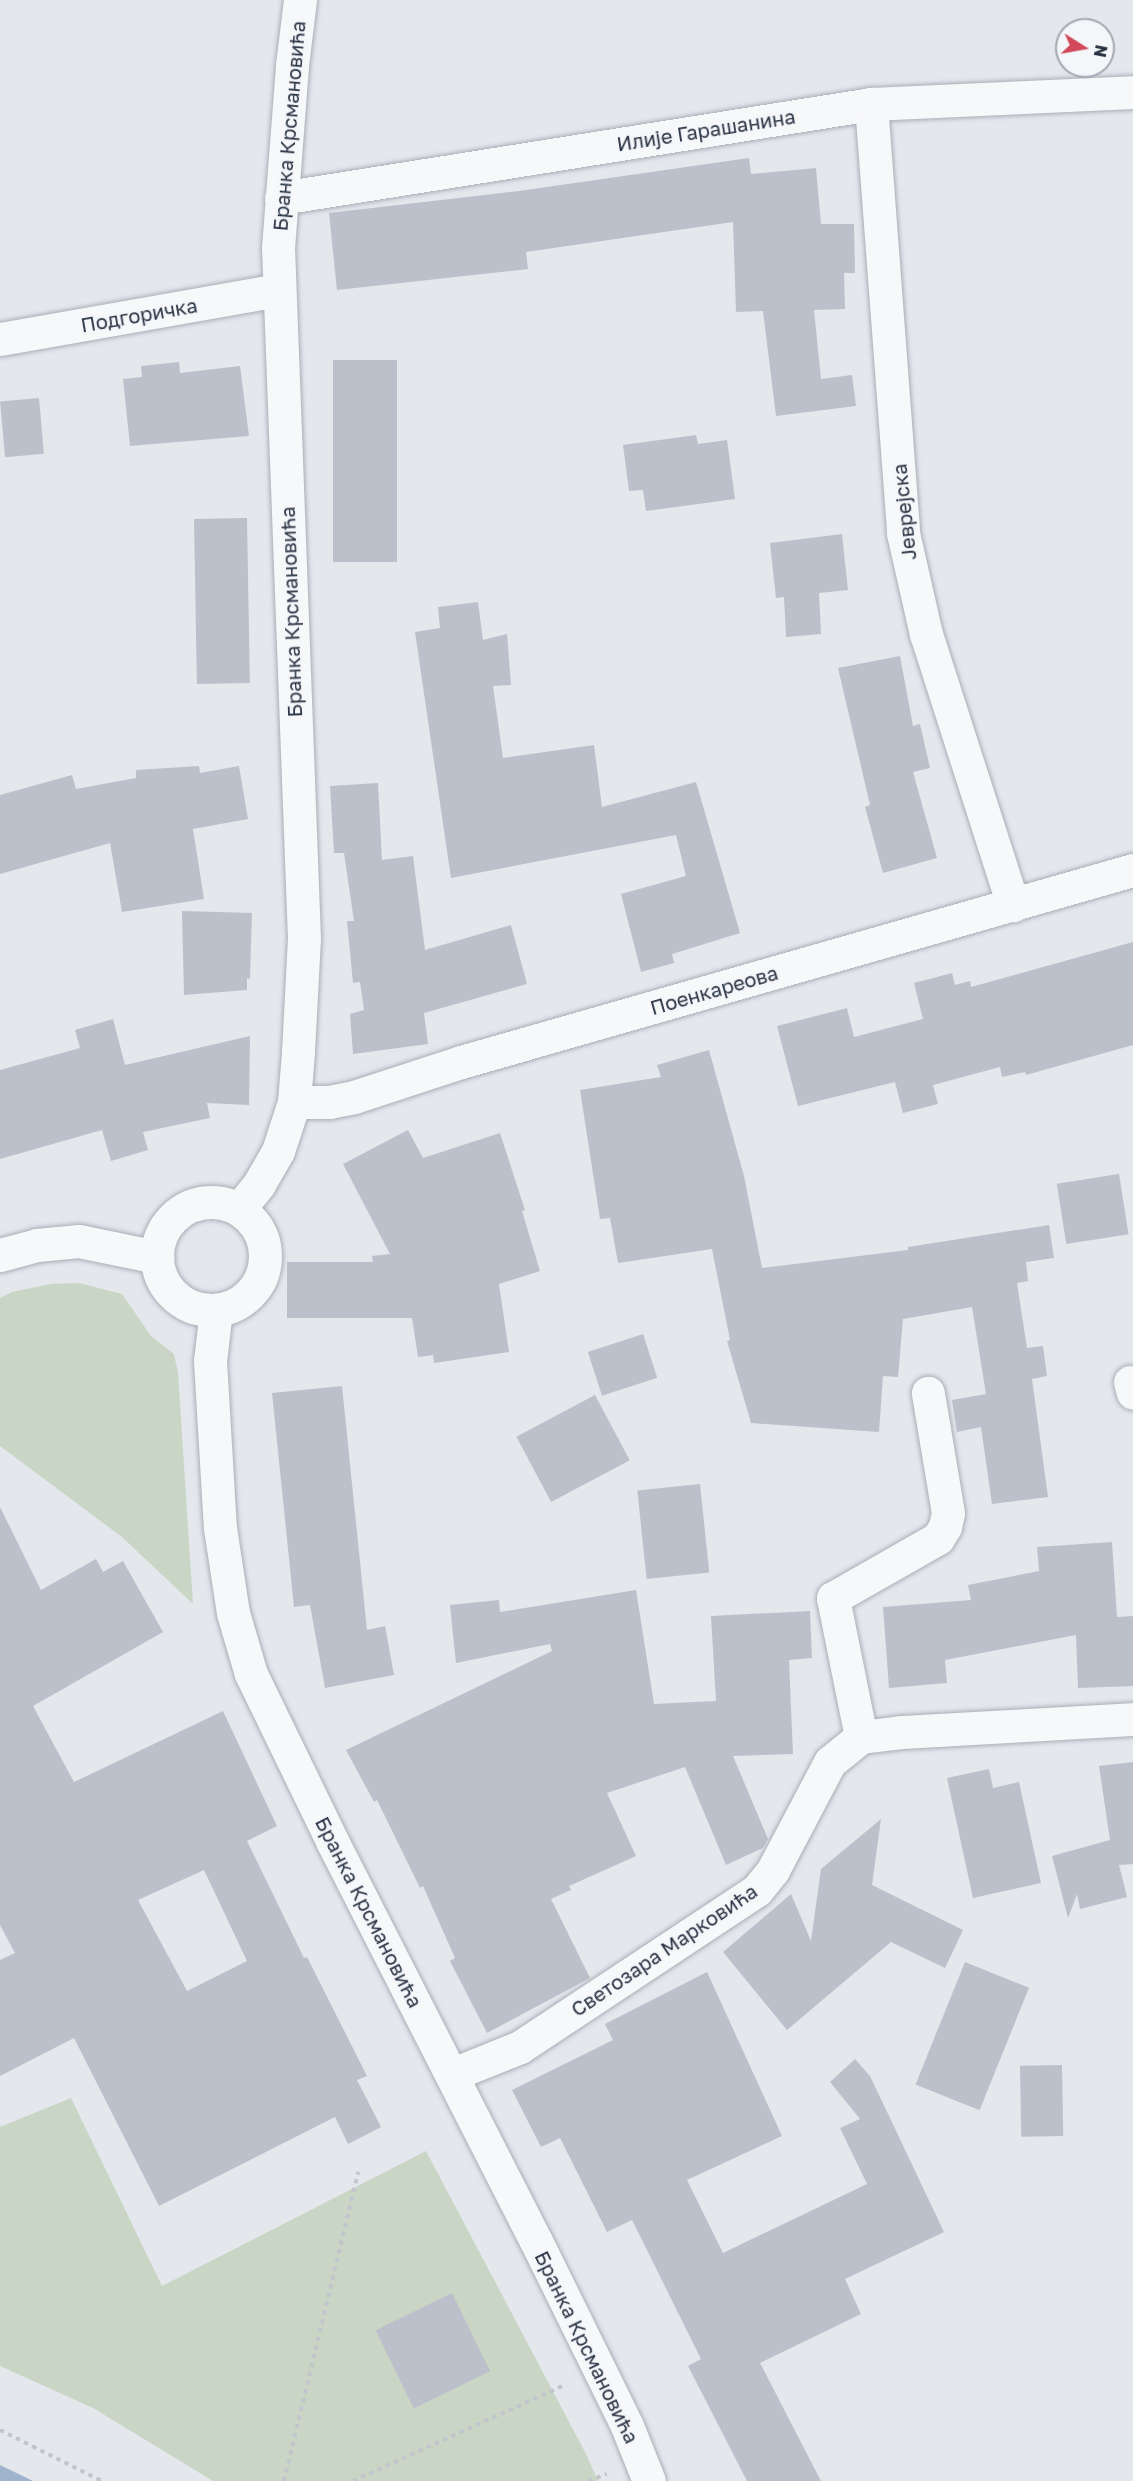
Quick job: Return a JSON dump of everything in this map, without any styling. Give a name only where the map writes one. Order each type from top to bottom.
[{"type":"street","name":"Бранка Крсмановића","points":[[239,1209],[259,1184],[278,1151],[294,1102],[304,939],[278,290],[281,198],[300,0]]},
{"type":"street","name":"Илије Гарашанина","points":[[281,198],[871,104],[1133,92]]},
{"type":"street","name":"Јеврејска","points":[[871,104],[903,533],[926,634],[1013,905]]},
{"type":"street","name":"Подгоричка","points":[[0,339],[278,290]]},
{"type":"street","name":"Поенкареова","points":[[294,1102],[328,1102],[354,1097],[461,1062],[1133,870]]},
{"type":"street","points":[[212,1202],[239,1209],[256,1225],[261,1235],[265,1262],[262,1276],[255,1289],[230,1307],[216,1310],[201,1310],[175,1296],[165,1285],[157,1257],[164,1229],[184,1209],[212,1202]]},
{"type":"street","points":[[0,1255],[37,1245],[79,1241],[157,1257]]},
{"type":"street","name":"Бранка Крсмановића","points":[[216,1310],[210,1361],[212,1416],[224,1559],[240,1645],[251,1674],[332,1841],[453,2074],[627,2426],[649,2481]]},
{"type":"street","points":[[928,1393],[948,1514],[945,1527],[938,1538],[833,1598],[861,1737],[902,1732],[1133,1719]]},
{"type":"street","name":"Светозара Марковића","points":[[453,2074],[520,2047],[757,1890],[773,1870],[830,1762],[861,1737]]},
{"type":"path","points":[[284,2481],[358,2172]]},
{"type":"path","points":[[353,2481],[562,2385]]},
{"type":"path","points":[[0,2430],[102,2481]]},
{"type":"green space","points":[[79,1283],[122,1294],[151,1336],[174,1354],[178,1373],[193,1604],[122,1537],[0,1446],[0,1298],[12,1292],[51,1284]]},
{"type":"green space","points":[[71,2098],[162,2286],[426,2151],[585,2452],[598,2481],[213,2481],[93,2408],[0,2366],[0,2127]]},
{"type":"water","points":[[0,2465],[33,2481],[0,2481]]},
{"type":"building","points":[[749,158],[751,174],[816,168],[821,224],[854,224],[855,273],[844,273],[845,309],[814,310],[821,379],[852,375],[856,406],[776,416],[763,311],[736,312],[733,222],[526,252],[528,269],[337,290],[329,213],[519,191]]},
{"type":"building","points":[[333,360],[397,360],[397,562],[333,562]]},
{"type":"building","points":[[179,362],[180,373],[240,366],[249,436],[130,446],[123,379],[142,377],[141,366]]},
{"type":"building","points":[[39,398],[44,454],[5,457],[0,401]]},
{"type":"building","points":[[696,435],[698,444],[727,440],[735,499],[646,511],[643,490],[629,491],[623,445]]},
{"type":"building","points":[[247,518],[250,683],[197,684],[194,519]]},
{"type":"building","points":[[842,534],[848,590],[819,593],[821,634],[786,637],[784,597],[776,598],[770,543]]},
{"type":"building","points":[[478,602],[483,640],[507,634],[511,685],[493,686],[503,758],[594,745],[602,807],[696,782],[740,933],[672,954],[674,963],[641,972],[621,894],[686,876],[676,835],[451,878],[415,632],[440,628],[438,607]]},
{"type":"building","points":[[900,656],[913,726],[920,724],[930,768],[913,772],[937,858],[883,873],[865,807],[870,805],[838,668]]},
{"type":"building","points":[[199,766],[200,773],[239,766],[248,819],[193,829],[204,899],[122,912],[110,843],[0,874],[0,795],[72,775],[76,789],[136,778],[136,770]]},
{"type":"building","points":[[378,783],[382,860],[413,856],[425,950],[511,925],[527,984],[424,1013],[428,1044],[353,1054],[350,1014],[364,1010],[360,982],[353,983],[347,921],[354,921],[344,853],[334,853],[330,786]]},
{"type":"building","points":[[182,911],[252,913],[250,979],[247,978],[247,990],[184,995]]},
{"type":"building","points":[[1133,942],[1133,1045],[1026,1075],[1025,1072],[1002,1077],[1000,1067],[933,1085],[938,1104],[903,1113],[895,1082],[798,1106],[777,1026],[847,1008],[854,1037],[923,1019],[914,983],[952,973],[955,985],[970,981],[971,987]]},
{"type":"building","points":[[113,1019],[125,1065],[250,1036],[249,1105],[207,1103],[210,1118],[143,1132],[148,1150],[111,1161],[102,1130],[0,1159],[0,1070],[80,1048],[75,1030]]},
{"type":"building","points":[[709,1050],[744,1176],[762,1268],[908,1250],[908,1247],[1049,1225],[1054,1258],[1026,1262],[1028,1281],[1017,1283],[1027,1348],[1043,1346],[1047,1376],[1032,1379],[1048,1497],[992,1504],[981,1427],[957,1432],[952,1400],[986,1394],[972,1307],[903,1319],[898,1377],[883,1376],[879,1432],[751,1423],[727,1341],[730,1340],[712,1249],[618,1263],[610,1218],[600,1219],[580,1090],[661,1077],[657,1065]]},
{"type":"building","points":[[408,1130],[423,1158],[500,1133],[525,1210],[522,1211],[540,1271],[499,1284],[509,1352],[434,1363],[433,1355],[418,1357],[412,1318],[287,1318],[287,1262],[373,1262],[372,1256],[390,1254],[343,1164]]},
{"type":"building","points":[[1119,1174],[1129,1234],[1066,1244],[1057,1184]]},
{"type":"building","points":[[643,1334],[657,1378],[602,1396],[588,1352]]},
{"type":"building","points":[[342,1386],[367,1630],[385,1626],[394,1675],[325,1688],[310,1605],[294,1607],[272,1393]]},
{"type":"building","points":[[595,1395],[630,1460],[551,1502],[516,1437]]},
{"type":"building","points":[[700,1484],[709,1573],[647,1579],[637,1491]]},
{"type":"building","points":[[0,1507],[41,1590],[96,1559],[103,1572],[123,1561],[163,1632],[33,1706],[74,1782],[223,1711],[277,1826],[247,1841],[304,1958],[307,1957],[367,2076],[357,2080],[381,2127],[348,2144],[335,2117],[159,2206],[74,2038],[0,2076],[0,1960],[15,1953],[0,1925]],"holes":[[[204,1870],[247,1961],[187,1991],[138,1900]]]},
{"type":"building","points":[[1112,1542],[1117,1617],[1133,1616],[1133,1686],[1078,1688],[1076,1635],[945,1660],[947,1683],[889,1688],[883,1607],[971,1600],[968,1585],[1039,1571],[1037,1547]]},
{"type":"building","points":[[636,1590],[654,1704],[716,1701],[711,1616],[810,1611],[812,1658],[789,1660],[793,1754],[733,1756],[768,1839],[763,1848],[726,1865],[685,1767],[607,1793],[636,1856],[569,1886],[571,1890],[551,1899],[590,1978],[487,2033],[450,1961],[455,1958],[423,1886],[420,1888],[377,1800],[374,1802],[346,1750],[552,1651],[550,1644],[456,1663],[450,1605],[499,1600],[500,1612]]},
{"type":"building","points":[[1133,1762],[1133,1864],[1119,1865],[1127,1897],[1080,1909],[1077,1894],[1068,1918],[1052,1856],[1110,1840],[1099,1766]]},
{"type":"building","points":[[989,1769],[993,1788],[1019,1782],[1041,1883],[973,1898],[947,1778]]},
{"type":"building","points":[[881,1819],[872,1885],[963,1930],[945,1968],[891,1942],[787,2030],[723,1952],[791,1894],[811,1941],[821,1869]]},
{"type":"building","points":[[965,1962],[1029,1988],[980,2110],[916,2084]]},
{"type":"building","points":[[707,1972],[782,2136],[687,2180],[723,2253],[867,2184],[840,2128],[860,2119],[830,2082],[855,2059],[870,2076],[944,2232],[845,2279],[861,2314],[760,2363],[821,2481],[747,2481],[688,2366],[701,2359],[632,2220],[607,2232],[560,2138],[541,2147],[512,2090],[613,2040],[605,2024]]},
{"type":"building","points":[[1062,2065],[1063,2136],[1021,2137],[1020,2066]]},
{"type":"building","points":[[452,2293],[490,2371],[414,2408],[376,2330]]}]
